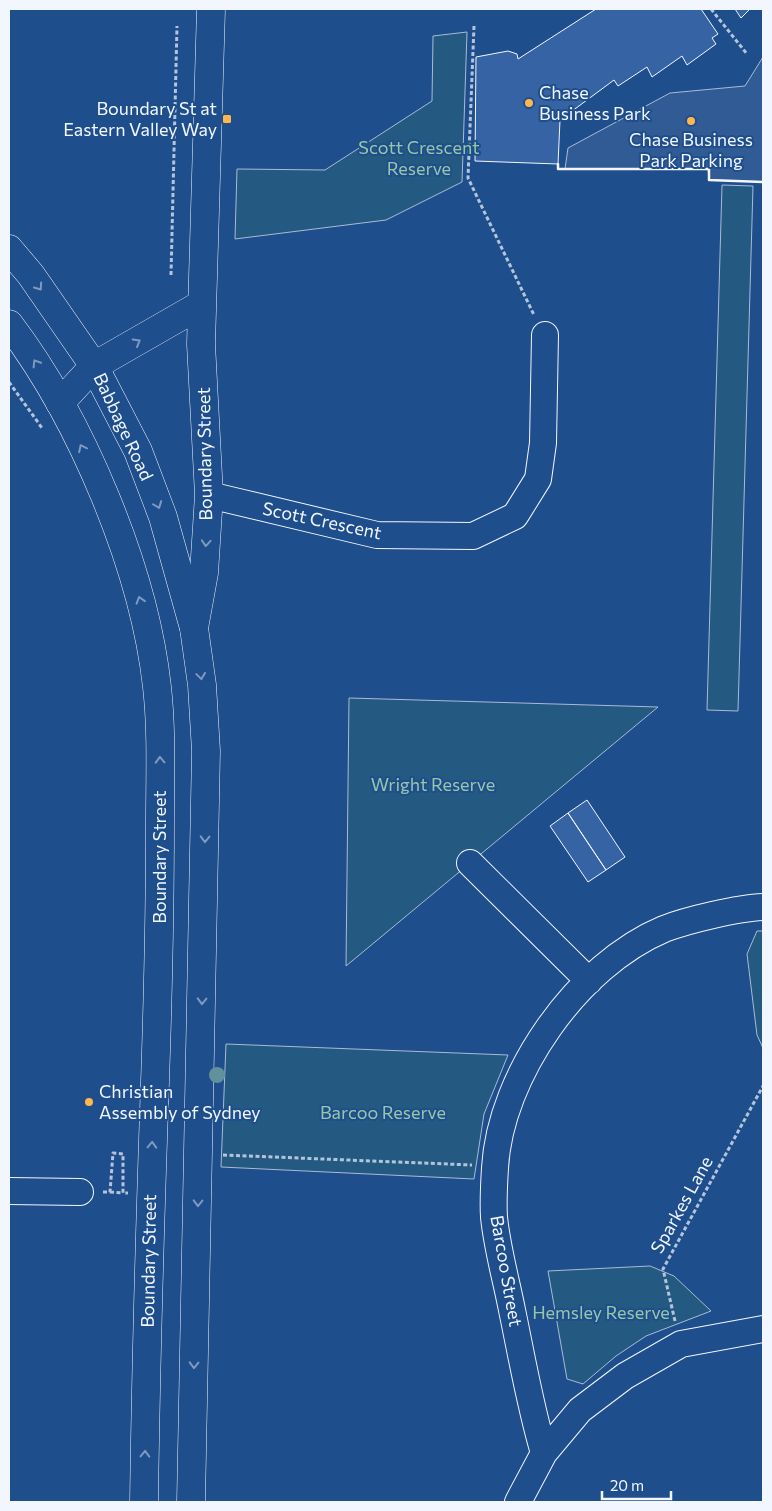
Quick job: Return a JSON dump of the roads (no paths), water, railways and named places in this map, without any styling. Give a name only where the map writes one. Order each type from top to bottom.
[{"type":"main road","name":"Boundary Street","points":[[191,1502],[206,751],[202,685],[194,628],[204,573],[209,495],[201,344],[211,9]]},
{"type":"main road","name":"Babbage Road","points":[[9,249],[31,275],[94,366],[138,451],[163,517],[194,628]]},
{"type":"main road","points":[[9,324],[26,346],[60,403],[94,366],[202,304]]},
{"type":"main road","name":"Boundary Street","points":[[60,403],[102,490],[127,555],[145,617],[157,687],[160,764],[160,932],[135,1193],[144,1502]]},
{"type":"street","name":"Scott Crescent","points":[[209,495],[377,535],[473,536],[515,516],[538,479],[543,443],[545,335]]},
{"type":"street","points":[[470,863],[589,981]]},
{"type":"street","name":"Barcoo Street","points":[[544,1453],[528,1397],[494,1217],[495,1166],[512,1092],[536,1047],[552,1025],[589,981],[626,951],[664,929],[746,908],[763,906]]},
{"type":"street","points":[[9,1191],[80,1192]]},
{"type":"street","points":[[518,1502],[544,1453],[580,1410],[625,1376],[681,1344],[763,1329]]},
{"type":"place","name":"Chase Business Park","points":[[529,103]]},
{"type":"place","name":"Boundary St at Eastern Valley Way","points":[[227,119]]},
{"type":"place","name":"Chase Business Park Parking","points":[[691,121]]},
{"type":"place","name":"Christian Assembly of Sydney","points":[[89,1102]]},
{"type":"park label","name":"Scott Crescent Reserve","points":[[419,158]]},
{"type":"park label","name":"Wright Reserve","points":[[433,785]]},
{"type":"park label","name":"Barcoo Reserve","points":[[383,1113]]},
{"type":"park label","name":"Hemsley Reserve","points":[[601,1313]]}]
